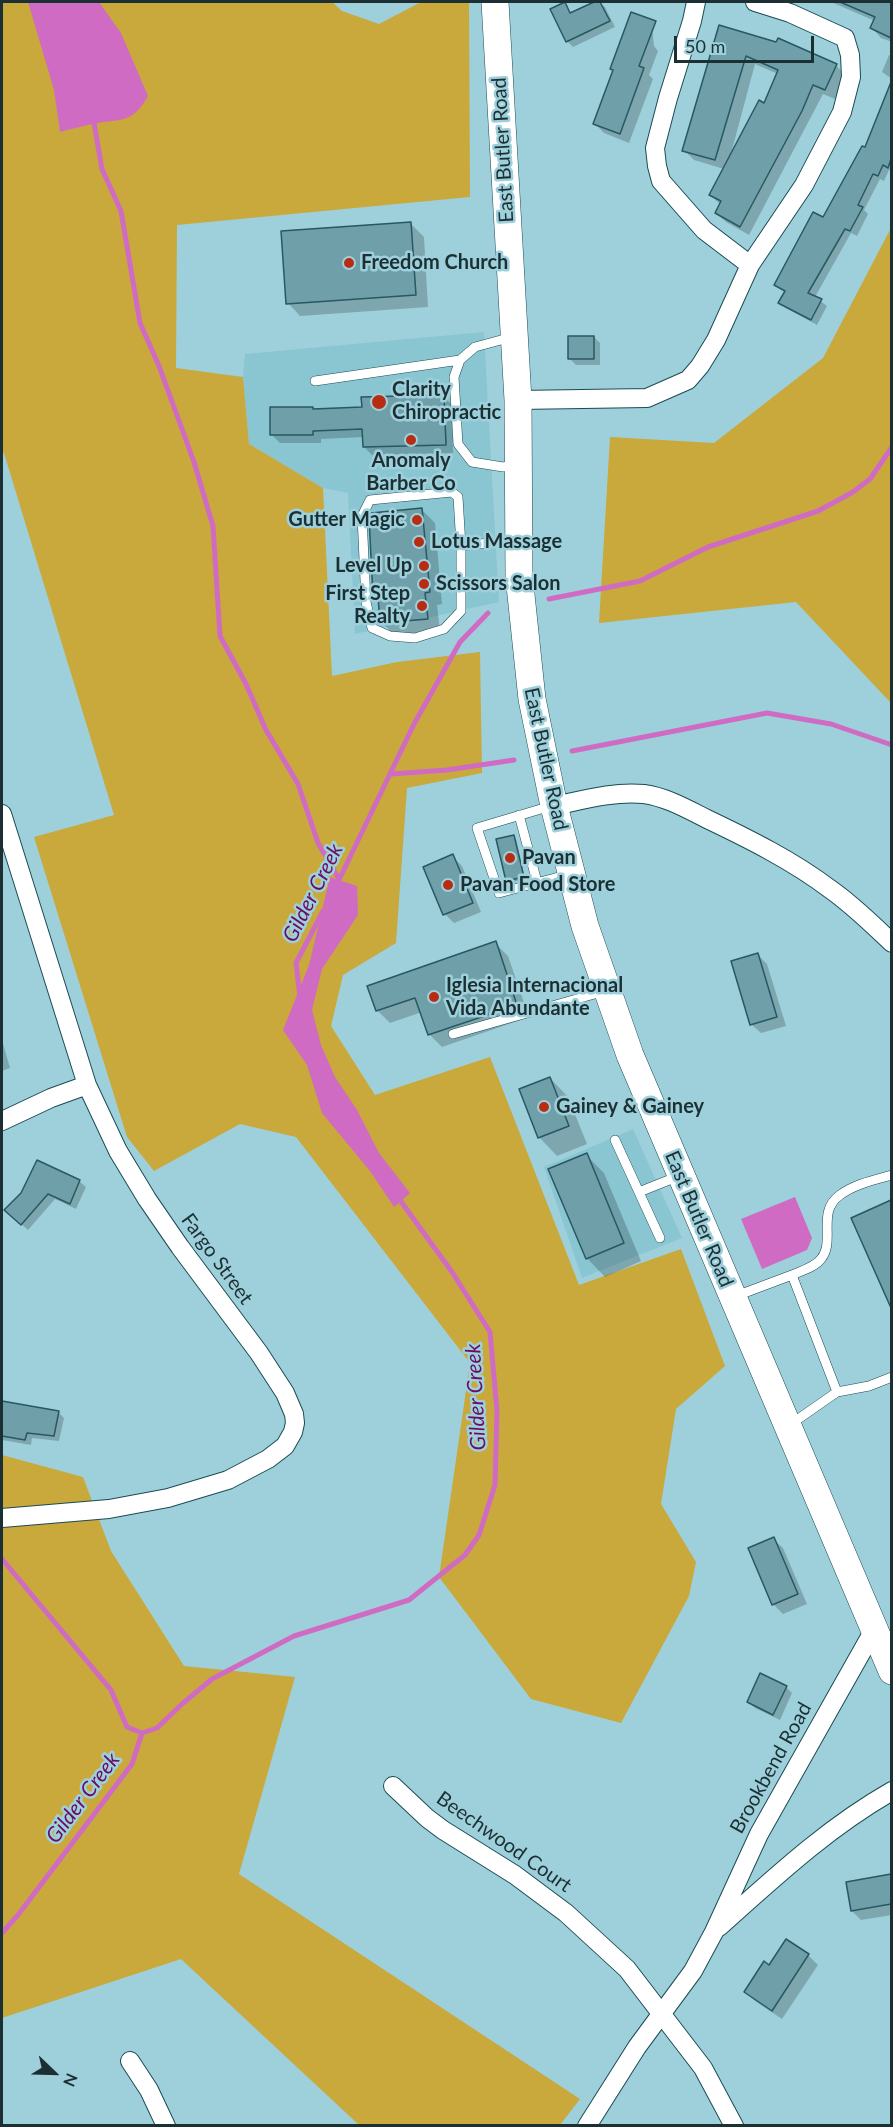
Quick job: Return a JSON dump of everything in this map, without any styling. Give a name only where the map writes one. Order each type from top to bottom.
[{"type":"main road","name":"East Butler Road","points":[[495,2],[518,400],[519,576],[532,699],[554,806],[585,926],[630,1055],[891,1671]]},
{"type":"street","points":[[696,2],[655,148],[657,166],[661,181],[704,230],[750,265]]},
{"type":"street","points":[[518,400],[647,398],[682,383],[700,366],[716,340],[750,265],[804,186],[842,112],[851,77],[850,55],[845,38],[790,13],[755,2]]},
{"type":"street","points":[[554,806],[620,793],[645,794],[668,800],[821,882],[861,913],[891,943]]},
{"type":"street","name":"Fargo Street","points":[[2,814],[87,1085],[118,1151],[147,1199],[285,1393],[294,1414],[293,1432],[285,1446],[268,1459],[228,1480],[178,1495],[109,1509],[2,1518]]},
{"type":"street","points":[[2,1121],[51,1098],[87,1085]]},
{"type":"street","name":"Brookbend Road","points":[[586,2126],[637,2047],[693,1971],[714,1932],[759,1834],[874,1630]]},
{"type":"street","name":"Beechwood Court","points":[[393,1786],[443,1830],[515,1875],[566,1913],[627,1970],[703,2068],[734,2126]]},
{"type":"street","name":"Brookbend Road","points":[[714,1932],[827,1833],[891,1791]]},
{"type":"street","points":[[130,2061],[166,2126]]},
{"type":"lane","points":[[515,336],[475,346],[460,360],[454,376],[458,444],[472,462],[503,467],[518,465]]},
{"type":"lane","points":[[315,381],[460,360]]},
{"type":"lane","points":[[452,492],[458,497],[461,546],[461,611],[444,629],[416,638],[390,636],[372,628],[366,602],[362,516],[370,500],[452,492]]},
{"type":"lane","points":[[461,546],[519,540]]},
{"type":"lane","points":[[554,806],[477,828],[499,893],[571,873]]},
{"type":"lane","points":[[519,815],[537,882]]},
{"type":"lane","points":[[453,1034],[607,991]]},
{"type":"lane","points":[[615,1140],[660,1238]]},
{"type":"lane","points":[[639,1192],[681,1175]]},
{"type":"lane","points":[[732,1298],[792,1275],[821,1259],[826,1247],[828,1211],[838,1196],[857,1186],[891,1175]]},
{"type":"lane","points":[[792,1275],[837,1392]]},
{"type":"lane","points":[[787,1427],[837,1392],[868,1386],[891,1377]]},
{"type":"shaded area","points":[[2,2],[332,2],[342,11],[379,24],[421,2],[469,2],[470,197],[177,225],[176,368],[243,377],[249,444],[323,488],[332,676],[397,662],[480,652],[482,773],[407,788],[396,943],[343,975],[331,1026],[375,1095],[490,1057],[579,1285],[681,1249],[725,1366],[676,1409],[661,1504],[696,1562],[689,1596],[621,1723],[531,1699],[439,1577],[470,1363],[296,1137],[240,1124],[154,1171],[127,1137],[34,837],[114,815],[4,453],[2,453]]},
{"type":"shaded area","points":[[28,2],[99,2],[121,33],[148,96],[136,112],[125,119],[60,132],[54,90]]},
{"type":"shaded area","points":[[891,228],[891,703],[796,602],[599,623],[610,437],[714,443],[823,358]]},
{"type":"shaded area","points":[[484,332],[499,602],[355,634],[348,493],[323,488],[249,444],[243,377],[245,354]]},
{"type":"shaded area","name":"Gilder Creek","points":[[330,877],[357,886],[358,915],[322,969],[312,1010],[321,1045],[335,1077],[357,1110],[379,1153],[410,1193],[394,1207],[370,1171],[322,1113],[307,1065],[283,1030],[309,965]]},
{"type":"shaded area","points":[[633,1129],[682,1238],[582,1278],[544,1167]]},
{"type":"shaded area","points":[[795,1197],[812,1238],[807,1250],[762,1269],[741,1219]]},
{"type":"shaded area","points":[[2,1455],[83,1477],[111,1551],[184,1666],[295,1677],[239,1874],[580,2099],[560,2125],[359,2125],[181,1959],[2,2018]]},
{"type":"building","points":[[565,2],[570,13],[594,2],[600,2],[610,21],[566,42],[550,9]]},
{"type":"building","points":[[840,2],[891,2],[891,38],[870,28],[875,17]]},
{"type":"building","points":[[631,12],[656,21],[639,66],[644,68],[620,134],[593,124]]},
{"type":"building","points":[[719,25],[776,42],[778,38],[837,64],[825,90],[813,85],[802,111],[740,227],[715,213],[721,201],[709,195],[759,100],[764,103],[778,70],[746,56],[715,160],[682,151]]},
{"type":"building","points":[[891,82],[891,159],[888,168],[883,165],[878,176],[873,174],[858,205],[863,207],[850,231],[845,229],[808,293],[822,299],[811,320],[778,303],[785,291],[774,285],[813,212],[823,217],[862,146],[865,147]]},
{"type":"building","name":"Freedom Church","points":[[411,222],[416,295],[286,304],[281,231]]},
{"type":"building","points":[[568,336],[594,336],[594,359],[568,359]]},
{"type":"building","points":[[444,395],[446,445],[363,447],[362,429],[313,431],[313,435],[270,435],[270,407],[313,407],[313,409],[362,407],[361,397]]},
{"type":"building","points":[[422,508],[430,592],[425,593],[428,619],[380,623],[378,597],[373,597],[369,517],[371,513]]},
{"type":"building","name":"Pavan","points":[[514,835],[524,877],[506,881],[496,839]]},
{"type":"building","name":"Pavan Food Store","points":[[453,854],[473,903],[443,915],[423,867]]},
{"type":"building","points":[[496,941],[517,1005],[428,1035],[415,998],[376,1011],[367,986]]},
{"type":"building","points":[[758,953],[777,1017],[750,1025],[731,961]]},
{"type":"building","name":"Gainey & Gainey","points":[[550,1077],[569,1126],[538,1138],[519,1089]]},
{"type":"building","points":[[587,1153],[624,1243],[586,1259],[548,1169]]},
{"type":"building","points":[[37,1160],[80,1180],[70,1204],[48,1194],[21,1225],[4,1210],[21,1193]]},
{"type":"building","points":[[891,1200],[891,1308],[851,1218]]},
{"type":"building","points":[[2,1401],[59,1411],[54,1436],[27,1433],[25,1440],[2,1436]]},
{"type":"building","points":[[774,1537],[798,1594],[772,1605],[748,1548]]},
{"type":"building","points":[[760,1673],[787,1686],[773,1715],[747,1702]]},
{"type":"building","points":[[891,1874],[891,1904],[851,1911],[846,1882]]},
{"type":"building","points":[[786,1939],[809,1954],[772,2011],[744,1992],[764,1961],[769,1965]]},
{"type":"waterway","points":[[94,123],[102,169],[121,211],[140,323],[159,366],[194,462],[213,526],[220,636],[246,684],[266,730],[298,784],[318,843],[339,879]]},
{"type":"waterway","points":[[549,599],[640,581],[708,547],[818,511],[853,492],[870,479],[892,447]]},
{"type":"waterway","points":[[337,884],[414,724],[460,642],[488,613]]},
{"type":"waterway","name":"Gilder Creek","points":[[572,751],[767,713],[831,724],[892,745]]},
{"type":"waterway","name":"Gilder Creek","points":[[391,774],[447,770],[514,760]]},
{"type":"waterway","name":"Gilder Creek","points":[[300,997],[296,963],[323,911]]},
{"type":"waterway","name":"Gilder Creek","points":[[142,1733],[157,1728],[212,1679],[294,1636],[409,1600],[465,1555],[479,1535],[495,1485],[497,1411],[490,1332],[452,1272],[397,1196]]},
{"type":"waterway","points":[[2,1559],[111,1690],[127,1727],[142,1733]]},
{"type":"waterway","name":"Gilder Creek","points":[[2,1933],[132,1764],[142,1733]]},
{"type":"place","name":"Freedom Church","points":[[349,263]]},
{"type":"place","name":"Clarity Chiropractic","points":[[379,402]]},
{"type":"place","name":"Anomaly Barber Co","points":[[411,440]]},
{"type":"place","name":"Gutter Magic","points":[[417,520]]},
{"type":"place","name":"Lotus Massage","points":[[419,542]]},
{"type":"place","name":"Level Up","points":[[424,566]]},
{"type":"place","name":"Scissors Salon","points":[[424,584]]},
{"type":"place","name":"First Step Realty","points":[[422,606]]},
{"type":"place","name":"Pavan","points":[[510,858]]},
{"type":"place","name":"Pavan Food Store","points":[[448,885]]},
{"type":"place","name":"Iglesia Internacional Vida Abundante","points":[[434,997]]},
{"type":"place","name":"Gainey & Gainey","points":[[544,1107]]}]
